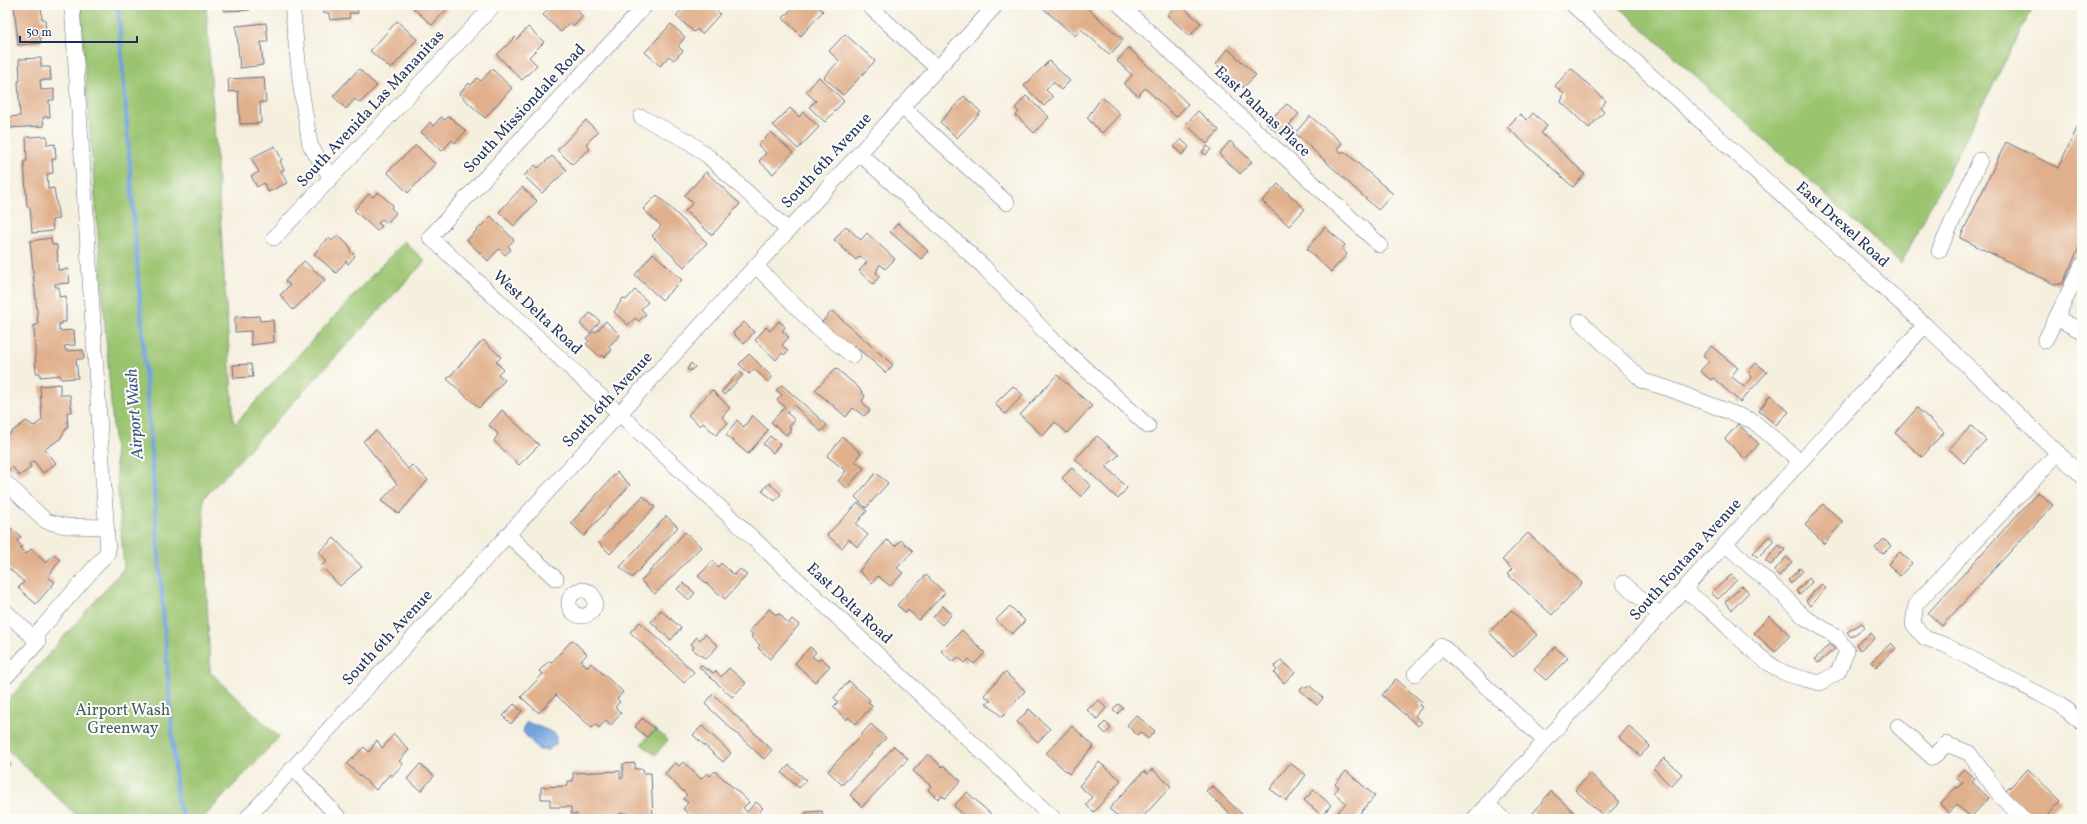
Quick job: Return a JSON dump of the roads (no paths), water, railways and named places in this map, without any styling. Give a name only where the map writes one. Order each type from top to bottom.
[{"type":"street","points":[[5,678],[108,552],[91,273],[72,5]]},
{"type":"street","points":[[292,5],[301,88],[310,145],[332,178]]},
{"type":"street","name":"South Avenida Las Mananitas","points":[[274,238],[494,5]]},
{"type":"street","name":"South Missiondale Road","points":[[430,238],[646,5]]},
{"type":"street","points":[[868,5],[937,68]]},
{"type":"street","name":"South 6th Avenue","points":[[246,819],[996,5]]},
{"type":"street","name":"East Palmas Place","points":[[1120,5],[1380,246]]},
{"type":"street","name":"East Drexel Road","points":[[1573,5],[1925,325],[2082,476]]},
{"type":"street","points":[[902,106],[1007,203]]},
{"type":"street","points":[[641,117],[688,141],[724,171],[788,230]]},
{"type":"street","points":[[859,153],[983,266],[1049,336],[1148,426]]},
{"type":"street","points":[[1940,251],[1980,160]]},
{"type":"street","name":"West Delta Road","points":[[430,238],[618,415]]},
{"type":"street","points":[[2045,341],[2082,265]]},
{"type":"street","points":[[756,266],[817,328],[853,356]]},
{"type":"street","points":[[2056,318],[2082,331]]},
{"type":"street","points":[[1580,321],[1643,381],[1667,388],[1753,421],[1800,461]]},
{"type":"street","name":"South Fontana Avenue","points":[[1474,819],[1925,325]]},
{"type":"street","name":"East Delta Road","points":[[618,415],[1054,819]]},
{"type":"street","points":[[2058,453],[1916,604],[1913,624],[1925,638],[1945,645],[2058,704],[2082,723]]},
{"type":"street","points":[[5,482],[46,521],[65,526],[106,527]]},
{"type":"street","points":[[508,535],[573,593]]},
{"type":"street","points":[[1683,590],[1702,602],[1741,639],[1780,670],[1820,683],[1838,672],[1847,651],[1836,636],[1804,617],[1782,594],[1725,544]]},
{"type":"street","points":[[1623,582],[1660,615]]},
{"type":"street","points":[[5,611],[36,640]]},
{"type":"street","points":[[1415,674],[1442,646],[1545,741]]},
{"type":"street","points":[[1898,726],[1933,758],[1946,744],[1969,753],[2001,797],[2024,819]]},
{"type":"street","points":[[293,768],[337,817]]},
{"type":"street","points":[[1487,804],[1503,819]]},
{"type":"water","points":[[527,722],[554,733],[556,735],[556,744],[548,750],[539,750],[523,732]]},
{"type":"waterway","name":"Airport Wash","points":[[118,5],[177,799],[184,819]]},
{"type":"park label","name":"Airport Wash Greenway","points":[[123,720]]}]
